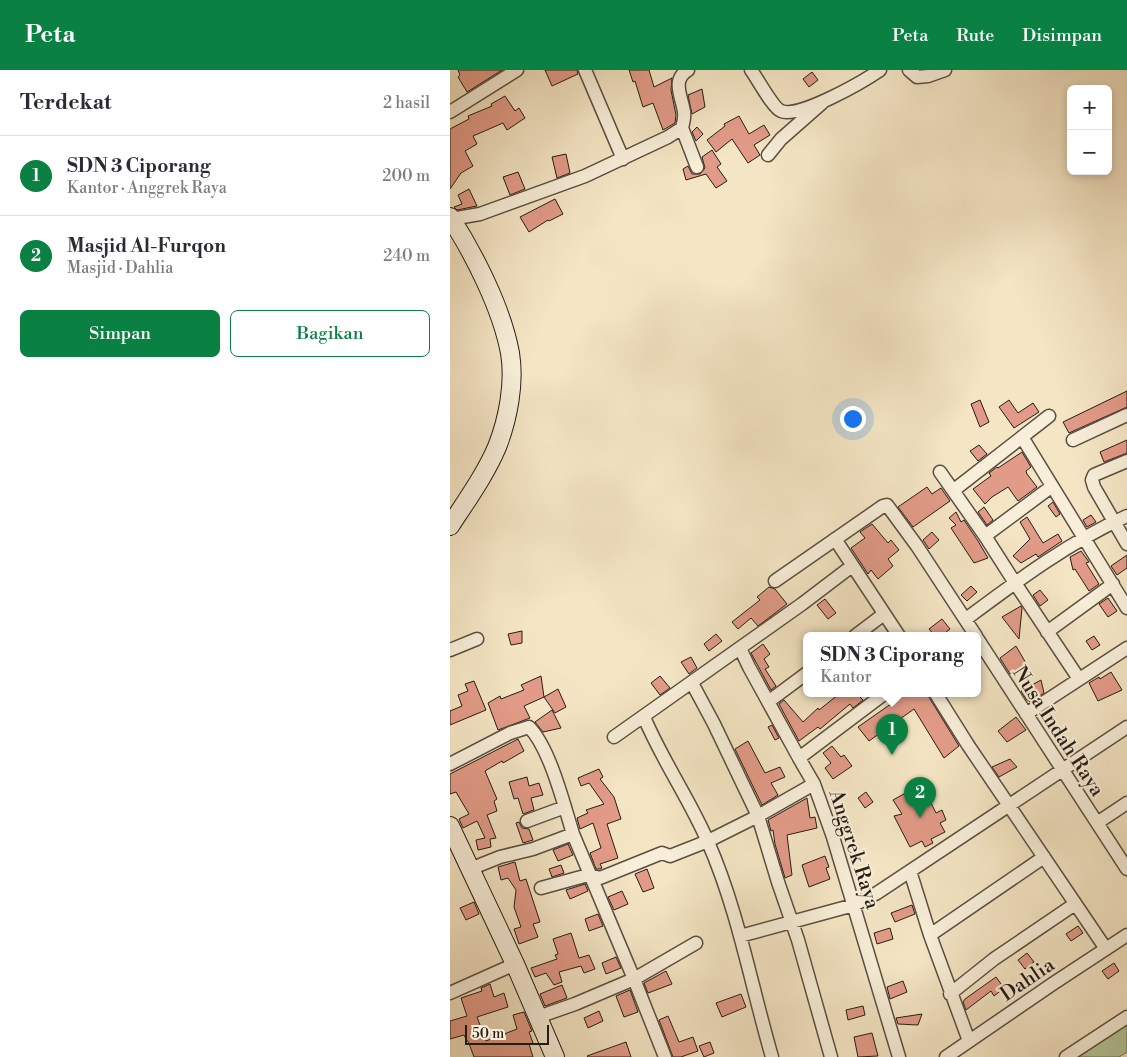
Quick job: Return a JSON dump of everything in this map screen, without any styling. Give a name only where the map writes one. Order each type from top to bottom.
[{"type":"street","points":[[450,112],[517,70]]},
{"type":"street","points":[[585,70],[624,159]]},
{"type":"street","points":[[688,70],[678,80],[678,91],[684,110],[682,128],[697,167]]},
{"type":"street","points":[[751,70],[775,106],[781,111],[798,110],[824,101],[880,70]]},
{"type":"street","points":[[909,70],[917,76],[928,76],[945,70]]},
{"type":"street","points":[[768,155],[781,139],[804,121],[824,101]]},
{"type":"street","points":[[450,526],[476,488],[497,446],[506,418],[511,381],[510,354],[498,314],[483,276],[451,218],[480,214],[586,176],[668,138],[682,128]]},
{"type":"street","points":[[1073,440],[1127,415]]},
{"type":"street","points":[[954,490],[1049,416]]},
{"type":"street","points":[[1022,437],[1127,608]]},
{"type":"street","points":[[1127,460],[1094,475],[1092,480],[1127,544]]},
{"type":"street","points":[[940,472],[954,490],[1079,678]]},
{"type":"street","points":[[985,536],[1051,487]]},
{"type":"street","name":"Nusa Indah Raya","points":[[835,540],[887,505],[971,632]]},
{"type":"street","points":[[971,632],[1015,584],[1084,537],[1127,516]]},
{"type":"street","points":[[775,581],[835,540],[896,632]]},
{"type":"street","points":[[614,737],[692,683],[852,566]]},
{"type":"street","points":[[1047,632],[1113,584]]},
{"type":"street","points":[[860,632],[884,614]]},
{"type":"street","points":[[450,650],[477,639]]},
{"type":"street","name":"Nusa Indah Raya","points":[[981,647],[1127,869]]},
{"type":"street","name":"Anggrek Raya","points":[[740,648],[814,784],[854,904],[869,962],[899,1057]]},
{"type":"street","points":[[1026,714],[1127,648]]},
{"type":"street","points":[[768,702],[803,676]]},
{"type":"street","points":[[692,683],[758,816],[798,940],[832,1057]]},
{"type":"street","points":[[799,758],[880,697]]},
{"type":"street","points":[[938,697],[968,745],[1106,949]]},
{"type":"street","points":[[644,717],[708,841],[736,920],[772,1057]]},
{"type":"street","points":[[450,764],[510,733],[529,727],[544,752],[589,875],[665,1057]]},
{"type":"street","points":[[740,936],[854,904],[877,893],[1127,727]]},
{"type":"street","points":[[542,888],[589,875],[600,878],[662,853],[670,856],[708,841],[758,816],[814,784]]},
{"type":"street","points":[[1098,823],[1127,803]]},
{"type":"street","points":[[527,821],[564,807]]},
{"type":"street","points":[[450,826],[515,964],[538,1016],[552,1056]]},
{"type":"street","points":[[470,870],[500,857],[573,834]]},
{"type":"street","points":[[930,935],[1044,857]]},
{"type":"street","points":[[910,871],[950,994],[969,1041]]},
{"type":"street","name":"Dahlia","points":[[950,994],[994,959],[1075,904]]},
{"type":"street","name":"Dahlia","points":[[946,1057],[1127,936]]},
{"type":"street","points":[[538,1016],[575,1004],[634,979],[696,943]]},
{"type":"street","points":[[450,994],[515,964]]},
{"type":"street","points":[[1066,1057],[1127,1017]]},
{"type":"green space","points":[[1127,1023],[1127,1052],[1119,1057],[1076,1057]]},
{"type":"building","points":[[458,70],[502,70],[467,92],[458,77],[460,75]]},
{"type":"building","points":[[545,70],[577,70],[578,74],[552,86]]},
{"type":"building","points":[[629,70],[649,70],[654,87],[672,78],[671,90],[676,115],[675,123],[663,130],[653,103],[643,107],[635,81],[633,82]]},
{"type":"building","points":[[812,72],[818,80],[809,87],[803,79]]},
{"type":"building","points":[[702,89],[705,107],[692,114],[688,95]]},
{"type":"building","points":[[505,96],[515,111],[519,108],[525,118],[507,130],[503,123],[473,136],[477,144],[465,151],[473,166],[461,173],[450,189],[450,129],[469,119],[468,116],[492,106],[491,104]]},
{"type":"building","points":[[739,116],[749,134],[764,125],[770,135],[754,145],[760,155],[748,163],[732,139],[716,152],[707,140],[725,126],[724,124]]},
{"type":"building","points":[[697,127],[703,134],[696,141],[692,132]]},
{"type":"building","points":[[712,150],[721,164],[717,167],[727,181],[716,188],[706,174],[686,180],[683,169],[688,166],[692,174],[700,174],[705,168],[702,157]]},
{"type":"building","points":[[566,154],[570,173],[557,178],[552,157]]},
{"type":"building","points":[[518,172],[525,189],[510,195],[503,177]]},
{"type":"building","points":[[469,189],[477,206],[457,210],[454,207],[462,204],[458,195]]},
{"type":"building","points":[[555,199],[563,214],[548,220],[529,232],[520,217]]},
{"type":"building","points":[[1127,391],[1127,407],[1069,433],[1063,422]]},
{"type":"building","points":[[980,400],[989,422],[980,427],[971,404]]},
{"type":"building","points":[[1009,400],[1018,413],[1033,403],[1039,412],[1014,428],[999,407]]},
{"type":"building","points":[[1127,440],[1127,453],[1104,462],[1100,452]]},
{"type":"building","points":[[979,445],[987,454],[978,461],[970,451]]},
{"type":"building","points":[[1022,452],[1031,467],[1026,471],[1027,474],[1037,487],[1018,501],[1008,487],[985,504],[973,489],[991,476],[989,473]]},
{"type":"building","points":[[927,487],[932,494],[941,488],[950,501],[913,527],[898,507]]},
{"type":"building","points":[[1053,502],[1060,514],[1056,517],[1048,506]]},
{"type":"building","points":[[984,507],[993,520],[987,525],[978,512]]},
{"type":"building","points":[[956,512],[961,522],[964,520],[988,558],[974,563],[951,528],[956,525],[949,518]]},
{"type":"building","points":[[1091,515],[1096,522],[1087,527],[1083,520]]},
{"type":"building","points":[[1027,517],[1043,543],[1058,534],[1062,541],[1038,557],[1036,554],[1021,563],[1013,556],[1030,539],[1020,522]]},
{"type":"building","points":[[872,524],[888,543],[891,540],[899,550],[888,559],[893,566],[878,579],[871,570],[868,574],[851,548],[865,538],[860,532]]},
{"type":"building","points":[[932,532],[939,540],[929,549],[923,540]]},
{"type":"building","points":[[1081,551],[1089,562],[1086,563],[1099,584],[1089,591],[1075,569],[1073,570],[1070,557]]},
{"type":"building","points":[[1127,555],[1127,568],[1117,575],[1111,566]]},
{"type":"building","points":[[971,586],[977,592],[967,601],[961,595]]},
{"type":"building","points":[[769,587],[775,589],[787,604],[758,626],[751,618],[738,629],[732,622],[760,600],[757,597]]},
{"type":"building","points":[[1040,590],[1048,600],[1040,606],[1033,595]]},
{"type":"building","points":[[1108,598],[1117,611],[1108,617],[1099,604]]},
{"type":"building","points":[[825,599],[836,613],[828,619],[817,605]]},
{"type":"building","points":[[1021,606],[1022,608],[1019,639],[1002,617]]},
{"type":"building","points":[[942,619],[950,629],[946,632],[932,632],[929,629]]},
{"type":"building","points":[[522,631],[522,643],[511,645],[508,634]]},
{"type":"building","points":[[716,634],[722,641],[709,651],[704,644]]},
{"type":"building","points":[[1094,636],[1100,645],[1092,650],[1086,641]]},
{"type":"building","points":[[763,644],[770,654],[764,659],[769,667],[765,669],[776,686],[771,690],[751,653]]},
{"type":"building","points":[[1016,646],[1027,665],[1010,674],[1000,658]]},
{"type":"building","points":[[691,657],[697,668],[689,674],[681,662]]},
{"type":"building","points":[[1111,672],[1122,690],[1098,701],[1089,683]]},
{"type":"building","points":[[541,676],[544,697],[524,706],[530,718],[498,730],[488,703],[500,696],[501,699],[524,690],[521,685]]},
{"type":"building","points":[[660,676],[670,688],[660,695],[651,683]]},
{"type":"building","points":[[1041,680],[1044,693],[1030,702],[1021,691]]},
{"type":"building","points":[[474,681],[486,710],[450,725],[450,711],[462,706],[458,695],[468,691],[465,684]]},
{"type":"building","points":[[558,689],[566,707],[555,713],[544,697]]},
{"type":"building","points":[[835,697],[860,697],[863,700],[853,708],[850,704],[820,729],[818,727],[799,741],[779,704],[784,700],[803,722],[818,708],[819,710]]},
{"type":"building","points":[[901,697],[929,697],[959,746],[944,758],[914,709],[869,741],[858,727]]},
{"type":"building","points":[[552,710],[561,728],[543,732],[535,722]]},
{"type":"building","points":[[1016,717],[1026,730],[1007,742],[998,731]]},
{"type":"building","points":[[772,725],[779,738],[775,740],[768,727]]},
{"type":"building","points":[[518,739],[524,751],[485,771],[497,799],[494,801],[497,811],[487,815],[496,838],[490,839],[491,847],[478,850],[476,840],[485,838],[477,821],[463,828],[459,819],[469,814],[456,792],[450,794],[450,774]]},
{"type":"building","points":[[748,741],[765,773],[780,767],[785,777],[771,783],[778,795],[762,805],[735,749]]},
{"type":"building","points":[[832,746],[841,757],[844,755],[852,766],[833,779],[825,768],[831,763],[823,753]]},
{"type":"building","points":[[1010,759],[1017,767],[999,777],[992,767]]},
{"type":"building","points":[[599,769],[603,777],[600,779],[614,797],[621,819],[607,824],[618,858],[600,864],[602,868],[596,869],[590,853],[601,848],[593,823],[580,829],[577,818],[588,813],[586,810],[604,804],[589,783],[581,786],[578,778]]},
{"type":"building","points":[[527,777],[529,786],[539,783],[543,795],[531,798],[534,810],[523,814],[518,798],[514,799],[509,782]]},
{"type":"building","points":[[911,790],[919,807],[930,801],[936,813],[942,810],[946,820],[940,823],[945,832],[931,839],[933,843],[925,847],[922,841],[910,847],[894,816],[902,814],[893,800]]},
{"type":"building","points":[[866,792],[873,802],[865,808],[858,798]]},
{"type":"building","points":[[807,798],[810,818],[815,817],[817,828],[787,835],[792,875],[785,878],[773,830],[771,831],[768,820]]},
{"type":"building","points":[[519,822],[522,828],[529,829],[533,840],[523,843],[516,823]]},
{"type":"building","points":[[568,844],[573,855],[558,861],[553,850]]},
{"type":"building","points":[[825,856],[829,867],[826,868],[830,879],[809,887],[802,865]]},
{"type":"building","points":[[515,862],[520,881],[526,879],[540,922],[533,924],[538,937],[519,944],[514,929],[521,927],[514,907],[516,890],[508,878],[501,880],[498,867]]},
{"type":"building","points":[[561,865],[564,873],[552,877],[549,869]]},
{"type":"building","points":[[647,869],[654,888],[643,892],[635,874]]},
{"type":"building","points":[[585,884],[588,891],[570,899],[566,890]]},
{"type":"building","points":[[622,891],[628,904],[614,910],[608,897]]},
{"type":"building","points":[[474,902],[479,914],[466,920],[460,908]]},
{"type":"building","points":[[912,905],[915,914],[895,922],[891,913]]},
{"type":"building","points":[[598,914],[603,926],[589,931],[585,919]]},
{"type":"building","points":[[1078,926],[1083,933],[1071,941],[1066,934]]},
{"type":"building","points":[[890,928],[893,939],[877,944],[874,933]]},
{"type":"building","points":[[571,933],[579,958],[589,955],[595,969],[584,973],[581,966],[559,972],[562,982],[554,985],[546,973],[535,977],[531,968],[557,959],[555,955],[558,954],[553,939]]},
{"type":"building","points":[[1027,953],[1034,962],[1025,969],[1018,960]]},
{"type":"building","points":[[616,957],[621,968],[606,974],[602,963]]},
{"type":"building","points":[[1114,963],[1119,971],[1108,979],[1102,971]]},
{"type":"building","points":[[666,971],[672,984],[648,993],[644,983]]},
{"type":"building","points":[[996,977],[1004,988],[994,996],[991,991],[966,1010],[963,1002],[965,999]]},
{"type":"building","points":[[903,981],[907,992],[890,999],[887,987]]},
{"type":"building","points":[[490,984],[494,997],[504,993],[508,1007],[477,1017],[486,1041],[517,1029],[513,1015],[524,1012],[532,1031],[529,1032],[533,1043],[529,1044],[533,1057],[474,1057],[464,1035],[450,1039],[450,1021],[467,1016],[461,998],[482,991],[481,988]]},
{"type":"building","points":[[562,985],[567,998],[545,1006],[540,994]]},
{"type":"building","points":[[630,990],[638,1012],[624,1017],[616,996]]},
{"type":"building","points":[[741,994],[746,1007],[722,1017],[716,1003]]},
{"type":"building","points":[[863,1006],[865,1015],[848,1020],[846,1010]]},
{"type":"building","points":[[599,1011],[603,1021],[588,1028],[584,1018]]},
{"type":"building","points":[[922,1014],[918,1025],[898,1024],[896,1018]]},
{"type":"building","points":[[668,1016],[679,1042],[693,1037],[698,1051],[681,1057],[673,1057],[659,1020]]},
{"type":"building","points":[[872,1033],[878,1056],[858,1057],[854,1037]]},
{"type":"building","points":[[626,1042],[631,1057],[587,1056]]},
{"type":"building","points":[[710,1042],[714,1053],[704,1057],[699,1046]]},
{"type":"place","name":"SDN 3 Ciporang","points":[[892,755]]},
{"type":"place","name":"Masjid Al-Furqon","points":[[920,818]]}]
